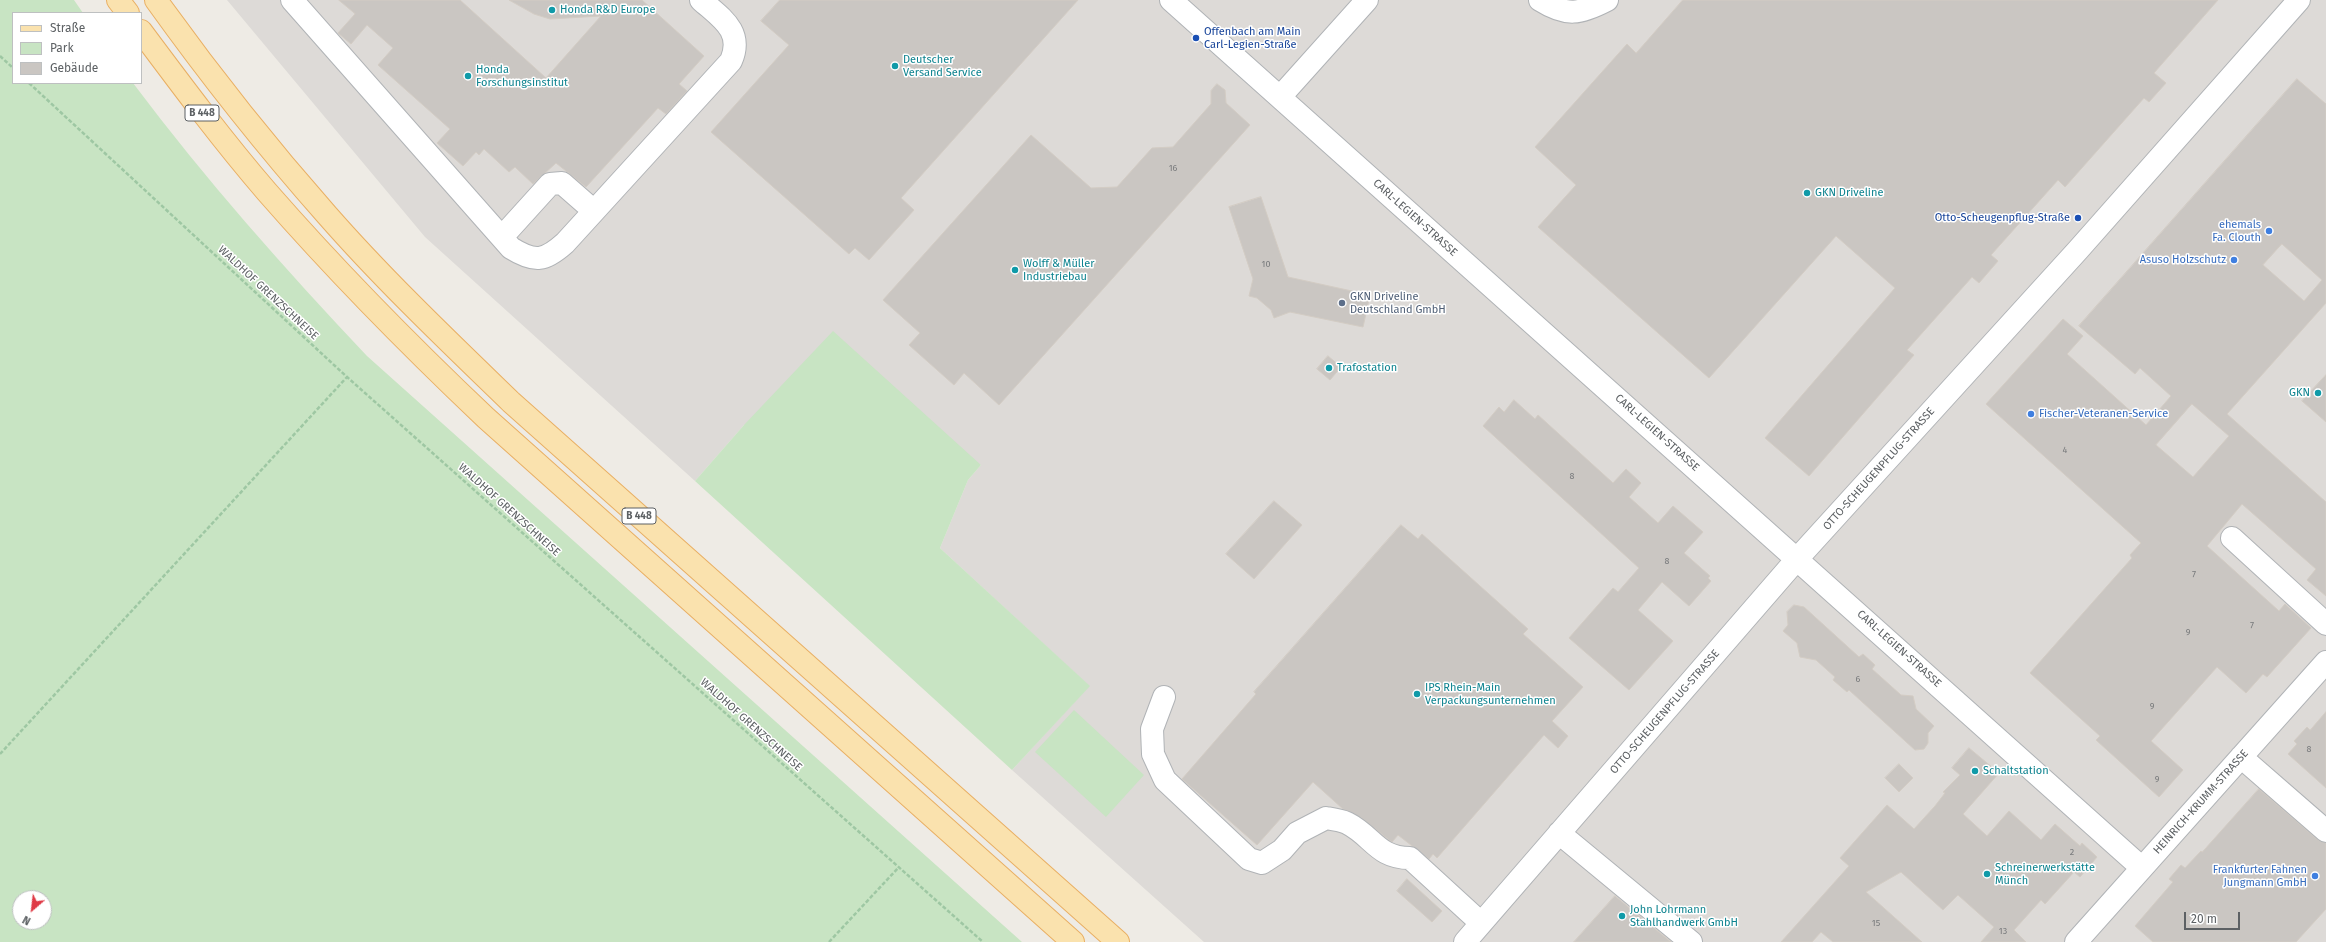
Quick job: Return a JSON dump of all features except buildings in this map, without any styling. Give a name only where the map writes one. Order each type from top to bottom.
[{"type":"main road","points":[[118,0],[127,12]]},
{"type":"main road","name":"B 448","points":[[156,0],[200,61],[328,216],[439,332],[511,402],[1118,942]]},
{"type":"main road","name":"B 448","points":[[142,32],[198,109],[267,192],[382,316],[440,374],[486,418],[1073,942]]},
{"type":"street","points":[[292,0],[511,248],[530,258],[546,257],[565,243],[731,61],[736,46],[730,28],[701,0]]},
{"type":"street","name":"CARL-LEGIEN-STRASSE","points":[[1171,0],[1798,558],[2142,868]]},
{"type":"street","points":[[1280,97],[1367,0]]},
{"type":"street","points":[[1540,0],[1566,12],[1576,13],[1587,10],[1607,0]]},
{"type":"street","name":"OTTO-SCHEUGENPFLUG-STRASSE","points":[[1465,942],[1798,558],[2084,244],[2299,0]]},
{"type":"street","points":[[502,237],[550,184],[562,183],[594,211]]},
{"type":"street","points":[[2232,538],[2326,624]]},
{"type":"street","name":"HEINRICH-KRUMM-STRASSE","points":[[2076,942],[2326,662]]},
{"type":"street","points":[[1164,697],[1152,730],[1153,754],[1165,780],[1249,860],[1262,863],[1282,850],[1297,833],[1326,818],[1346,823],[1386,854],[1397,858],[1410,858],[1482,923]]},
{"type":"street","points":[[2241,757],[2326,831]]},
{"type":"street","points":[[1560,833],[1691,942]]},
{"type":"path","points":[[0,56],[12,67]]},
{"type":"path","name":"WALDHOF GRENZSCHNEISE","points":[[30,84],[347,377],[983,942]]},
{"type":"path","points":[[0,754],[347,377]]},
{"type":"path","points":[[829,942],[899,867]]},
{"type":"shaded area","points":[[227,0],[2326,0],[2326,942],[1204,942],[1012,770],[1089,686],[940,548],[968,480],[981,465],[744,425],[695,481],[425,237]]},
{"type":"green space","points":[[0,0],[74,0],[82,12],[12,12],[12,84],[134,84],[188,154],[246,223],[367,356],[1022,942],[0,942]]},
{"type":"green space","points":[[833,331],[981,465],[968,480],[940,548],[1090,686],[1012,770],[695,481],[744,425]]},
{"type":"green space","points":[[1074,710],[1144,775],[1106,817],[1035,752]]},
{"type":"place","name":"Honda R&D Europe","points":[[552,10]]},
{"type":"place","name":"Offenbach am Main Carl-Legien-Straße","points":[[1196,38]]},
{"type":"place","name":"Deutscher Versand Service","points":[[895,66]]},
{"type":"place","name":"Honda Forschungsinstitut","points":[[468,76]]},
{"type":"place","name":"GKN Driveline","points":[[1807,193]]},
{"type":"place","name":"Otto-Scheugenpflug-Straße","points":[[2078,218]]},
{"type":"place","name":"ehemals Fa. Clouth","points":[[2269,231]]},
{"type":"place","name":"Asuso Holzschutz","points":[[2234,260]]},
{"type":"place","name":"Wolff & Müller Industriebau","points":[[1015,270]]},
{"type":"place","name":"GKN Driveline Deutschland GmbH","points":[[1342,303]]},
{"type":"place","name":"Trafostation","points":[[1329,368]]},
{"type":"place","name":"GKN","points":[[2318,393]]},
{"type":"place","name":"Fischer-Veteranen-Service","points":[[2031,414]]},
{"type":"place","name":"IPS Rhein-Main Verpackungsunternehmen","points":[[1417,694]]},
{"type":"place","name":"Schaltstation","points":[[1975,771]]},
{"type":"place","name":"Schreinerwerkstätte Münch","points":[[1987,874]]},
{"type":"place","name":"Frankfurter Fahnen Jungmann GmbH","points":[[2315,876]]},
{"type":"place","name":"John Lohrmann Stahlhandwerk GmbH","points":[[1622,916]]}]
